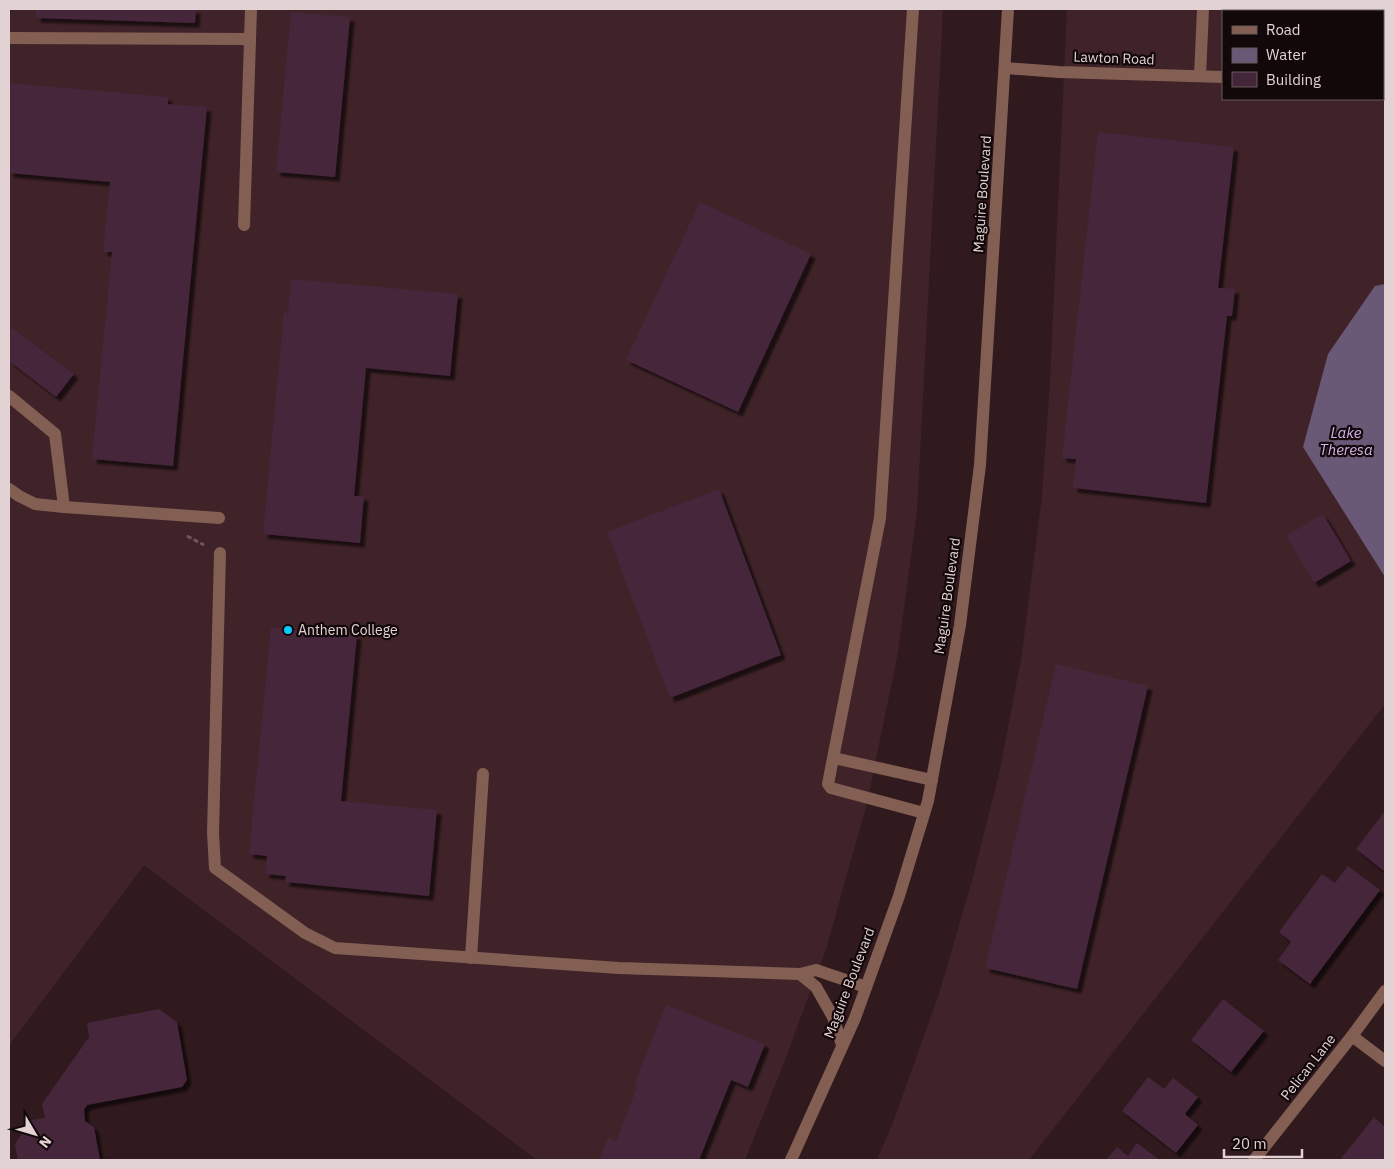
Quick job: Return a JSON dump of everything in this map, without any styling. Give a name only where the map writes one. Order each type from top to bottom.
[{"type":"street","points":[[244,225],[251,9]]},
{"type":"street","points":[[912,9],[880,518],[828,784],[832,788],[924,813]]},
{"type":"street","name":"Maguire Boulevard","points":[[791,1160],[855,1018],[899,896],[928,801],[932,780],[960,625],[980,465],[1008,9]]},
{"type":"street","points":[[1200,76],[1203,9]]},
{"type":"street","points":[[9,38],[250,39]]},
{"type":"street","name":"Lawton Road","points":[[1005,68],[1059,72],[1222,77]]},
{"type":"street","points":[[9,396],[55,434],[64,507]]},
{"type":"street","points":[[9,489],[34,504],[219,518]]},
{"type":"street","points":[[220,553],[213,833],[215,868],[306,933],[335,948],[619,968],[800,974],[816,970],[866,986]]},
{"type":"street","points":[[834,758],[932,780]]},
{"type":"street","points":[[471,958],[483,774]]},
{"type":"street","points":[[800,974],[816,987],[833,1018],[842,1045]]},
{"type":"street","name":"Pelican Lane","points":[[1254,1160],[1385,991]]},
{"type":"street","points":[[1352,1036],[1385,1061]]},
{"type":"shaded area","points":[[9,9],[943,9],[917,511],[898,652],[867,803],[826,949],[745,1160],[537,1160],[144,865],[9,1045]]},
{"type":"shaded area","points":[[1067,9],[1385,9],[1385,704],[1029,1160],[877,1160],[894,1120],[939,994],[972,881],[1000,770],[1022,654],[1042,496],[1050,383]]},
{"type":"water","name":"Lake Theresa","points":[[1385,284],[1385,577],[1303,447],[1328,354],[1375,286]]},
{"type":"building","points":[[36,9],[196,9],[195,23],[36,18]]},
{"type":"building","points":[[291,12],[350,17],[335,177],[276,172]]},
{"type":"building","points":[[9,83],[168,97],[168,104],[207,107],[173,466],[92,459],[112,252],[103,252],[110,182],[9,173]]},
{"type":"building","points":[[1098,132],[1234,147],[1218,288],[1235,289],[1232,316],[1227,316],[1206,503],[1073,488],[1076,459],[1062,458]]},
{"type":"building","points":[[700,202],[811,254],[738,412],[626,360]]},
{"type":"building","points":[[291,279],[458,294],[450,376],[366,368],[354,496],[364,496],[360,543],[263,534],[284,312],[288,313]]},
{"type":"building","points":[[12,328],[74,374],[56,397],[9,361],[9,332]]},
{"type":"building","points":[[719,489],[781,655],[670,698],[607,532]]},
{"type":"building","points":[[1323,514],[1351,561],[1314,583],[1286,536]]},
{"type":"building","points":[[271,627],[357,635],[341,801],[437,810],[429,896],[285,882],[286,876],[265,874],[267,856],[249,854]]},
{"type":"building","points":[[1056,664],[1148,686],[1077,989],[985,968]]},
{"type":"building","points":[[1385,811],[1385,872],[1356,849]]},
{"type":"building","points":[[1348,866],[1380,890],[1310,984],[1278,960],[1291,942],[1279,932],[1322,874],[1335,883]]},
{"type":"building","points":[[1223,999],[1264,1031],[1231,1072],[1191,1040]]},
{"type":"building","points":[[666,1005],[765,1044],[748,1087],[731,1080],[699,1160],[600,1160],[608,1137],[616,1141],[637,1087],[634,1086]]},
{"type":"building","points":[[159,1009],[177,1022],[187,1080],[182,1087],[87,1105],[84,1110],[85,1121],[94,1127],[100,1160],[18,1160],[15,1144],[31,1120],[45,1118],[42,1104],[89,1037],[87,1023]]},
{"type":"building","points":[[1148,1077],[1164,1089],[1173,1078],[1198,1097],[1185,1114],[1198,1125],[1176,1153],[1122,1111]]},
{"type":"building","points":[[1374,1117],[1385,1127],[1385,1160],[1340,1160]]},
{"type":"building","points":[[1137,1143],[1160,1160],[1106,1160],[1117,1147],[1128,1156]]},
{"type":"place","name":"Anthem College","points":[[288,630]]}]
